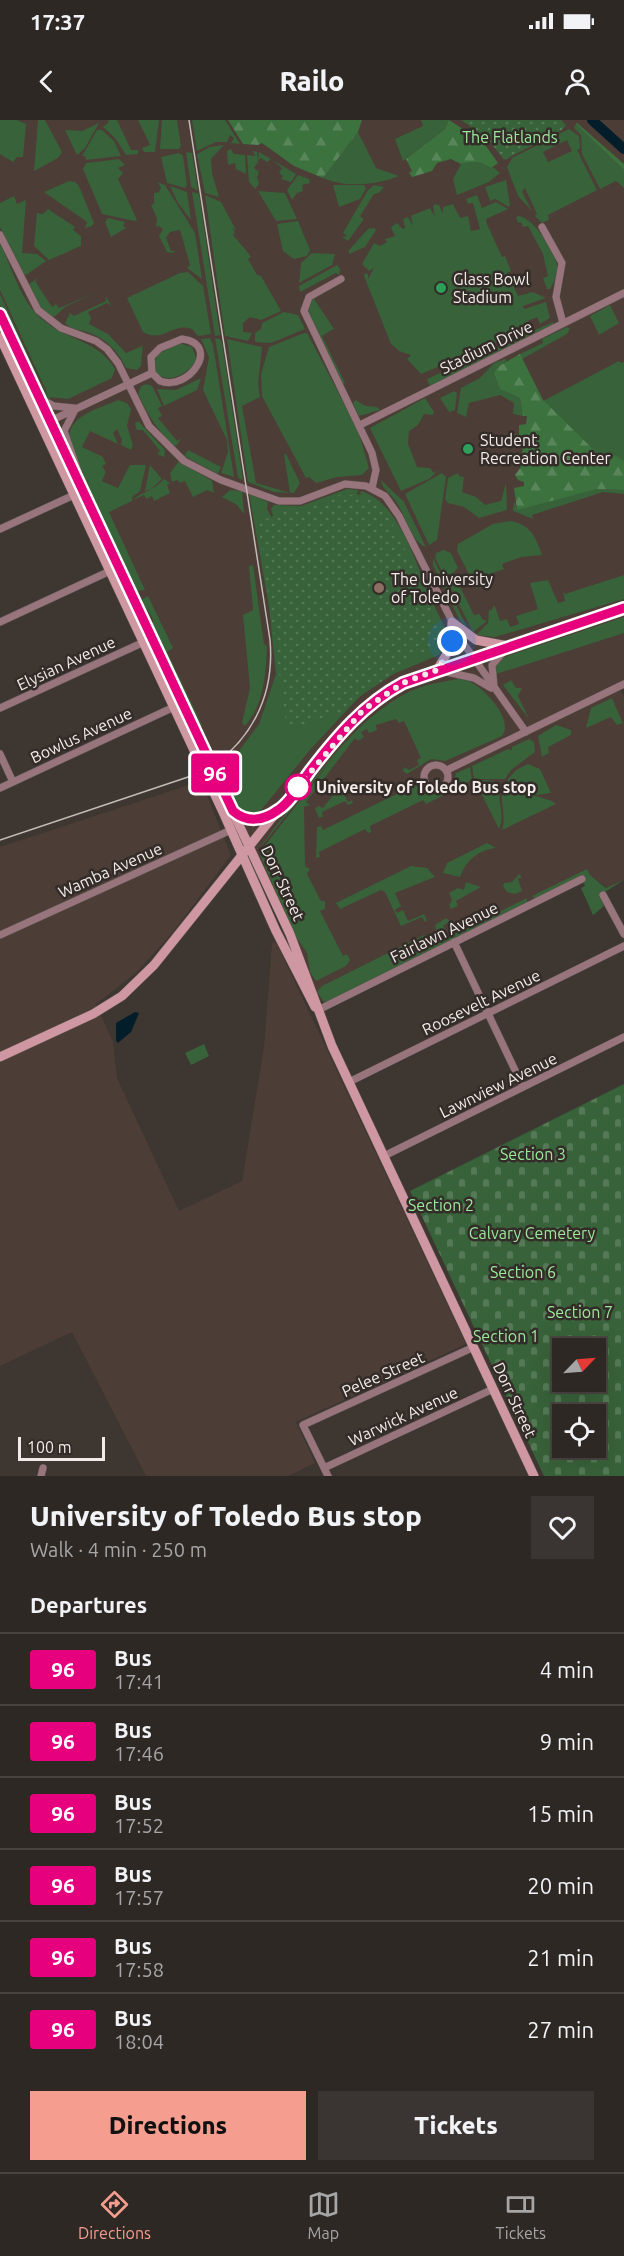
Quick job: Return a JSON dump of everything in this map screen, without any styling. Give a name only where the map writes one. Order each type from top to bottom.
[{"type":"main road","name":"Dorr Street","points":[[0,314],[40,399],[46,422],[74,495],[231,830],[263,904],[309,999],[318,1010]]},
{"type":"main road","name":"Dorr Street","points":[[0,339],[85,493],[146,623],[300,958],[318,1010],[350,1082],[532,1475]]},
{"type":"main road","points":[[110,571],[140,624],[146,623]]},
{"type":"main road","points":[[0,1057],[93,1014],[122,996],[154,965],[340,733],[363,710],[403,683],[624,608]]},
{"type":"main road","points":[[452,622],[476,640],[509,646]]},
{"type":"main road","points":[[437,670],[452,647],[452,622]]},
{"type":"main road","points":[[233,811],[242,818],[250,820],[279,810]]},
{"type":"main road","points":[[277,930],[294,959],[300,958]]},
{"type":"street","points":[[542,227],[562,263],[556,302],[563,323]]},
{"type":"street","points":[[0,235],[38,310],[57,326],[96,341],[107,349],[118,363],[149,426],[171,450],[191,465],[220,480],[286,502],[308,499],[338,486],[359,485],[379,491],[394,507],[473,659],[526,732]]},
{"type":"street","points":[[341,279],[311,294],[304,311],[360,425],[375,466],[372,488]]},
{"type":"street","name":"Stadium Drive","points":[[360,425],[624,293]]},
{"type":"street","points":[[182,339],[190,341],[197,347],[200,361],[192,373],[170,383],[160,381],[152,373],[151,357],[160,348],[182,339]]},
{"type":"street","points":[[46,422],[152,373]]},
{"type":"street","points":[[40,399],[54,406],[76,408]]},
{"type":"street","points":[[76,408],[64,430],[85,493]]},
{"type":"street","points":[[0,529],[74,495]]},
{"type":"street","points":[[0,622],[110,571]]},
{"type":"street","name":"Elysian Avenue","points":[[0,708],[144,642]]},
{"type":"street","points":[[496,691],[492,665],[509,646]]},
{"type":"street","points":[[437,670],[474,678],[496,691]]},
{"type":"street","points":[[447,770],[624,684]]},
{"type":"street","name":"Bowlus Avenue","points":[[0,788],[174,708]]},
{"type":"street","points":[[0,754],[13,782]]},
{"type":"street","name":"Wamba Avenue","points":[[0,934],[231,830]]},
{"type":"street","name":"Fairlawn Avenue","points":[[318,1010],[582,879]]},
{"type":"street","points":[[603,895],[624,934]]},
{"type":"street","points":[[453,942],[523,1088]]},
{"type":"street","name":"Roosevelt Avenue","points":[[350,1082],[624,946]]},
{"type":"street","name":"Lawnview Avenue","points":[[384,1156],[624,1037]]},
{"type":"street","name":"Pelee Street","points":[[324,1468],[303,1425],[474,1347]]},
{"type":"street","name":"Warwick Avenue","points":[[324,1468],[493,1389]]},
{"type":"street","points":[[324,1468],[328,1476]]},
{"type":"shaded area","name":"The University of Toledo","points":[[0,120],[624,120],[624,684],[619,687],[624,697],[624,880],[608,888],[591,876],[324,1002],[321,1001],[235,808],[0,305]]},
{"type":"shaded area","points":[[201,781],[231,855],[173,932],[137,972],[96,1004],[113,1042],[117,1078],[179,1211],[242,1181],[264,1047],[272,943],[276,942],[466,1344],[296,1422],[315,1463],[288,1476],[146,1476],[72,1332],[0,1366],[0,847]]},
{"type":"green space","points":[[0,120],[17,120],[26,124],[23,157],[17,157],[13,162],[0,154]]},
{"type":"green space","points":[[38,120],[45,120],[62,152],[58,158],[34,171]]},
{"type":"green space","points":[[108,120],[117,120],[131,150],[138,150],[138,154],[126,155],[115,138],[103,127],[109,122]]},
{"type":"green space","points":[[138,120],[159,120],[155,152],[144,152],[142,148],[150,145]]},
{"type":"green space","points":[[162,120],[177,120],[181,146],[179,149],[160,149]]},
{"type":"green space","points":[[192,120],[225,120],[240,144],[231,143],[234,138],[230,135],[227,142],[216,142],[197,151]]},
{"type":"green space","points":[[228,120],[362,120],[358,132],[323,178],[294,166],[262,143],[243,144]]},
{"type":"green space","points":[[421,120],[449,120],[445,129],[403,161],[395,139],[423,126]]},
{"type":"green space","points":[[449,120],[483,142],[498,163],[491,168],[477,162],[461,164],[451,159],[437,163],[432,171],[412,177],[409,173],[412,171],[406,159],[445,129]]},
{"type":"green space","name":"The Flatlands","points":[[461,120],[561,120],[566,125],[562,130],[504,160],[488,139]]},
{"type":"green space","points":[[99,123],[85,148],[77,155],[65,130],[82,131]]},
{"type":"green space","points":[[576,124],[624,170],[624,188],[616,181],[600,189],[582,154],[581,135],[574,128]]},
{"type":"green space","points":[[576,124],[624,164],[624,170]]},
{"type":"green space","points":[[569,129],[579,136],[580,148],[577,150],[597,190],[548,215],[549,220],[542,223],[535,216],[537,214],[525,188],[522,192],[532,211],[518,196],[507,167],[512,158]],"holes":[[[567,140],[572,151],[548,162],[543,152]]]},
{"type":"green space","points":[[97,130],[102,130],[114,141],[121,156],[86,160],[85,156],[82,156]]},
{"type":"green space","points":[[358,132],[376,168],[399,176],[381,182],[361,184],[341,183],[323,178]]},
{"type":"green space","points":[[224,145],[211,159],[212,173],[219,197],[205,193],[197,154],[210,147]]},
{"type":"green space","points":[[231,149],[234,154],[245,155],[246,174],[236,169],[235,163],[228,165],[227,151]]},
{"type":"green space","points":[[253,151],[257,152],[258,162],[254,168],[259,172],[257,177],[259,184],[255,189],[249,182],[247,155],[255,156]]},
{"type":"green space","points":[[186,152],[192,153],[198,191],[191,187]]},
{"type":"green space","points":[[259,152],[271,159],[267,162],[261,158],[258,160]]},
{"type":"green space","points":[[179,153],[183,156],[187,185],[185,188],[167,183],[161,157]]},
{"type":"green space","points":[[119,159],[125,165],[118,168],[123,173],[118,179],[137,220],[134,221],[102,214],[83,169],[86,163]]},
{"type":"green space","points":[[272,159],[296,174],[291,182],[281,179],[283,176],[279,173],[282,168]]},
{"type":"green space","points":[[468,161],[493,167],[500,173],[489,182],[457,195],[453,179],[461,164]]},
{"type":"green space","points":[[298,175],[309,179],[310,183],[302,185],[303,191],[297,193],[292,200],[287,190]]},
{"type":"green space","points":[[506,180],[509,207],[495,199],[490,201],[485,187]]},
{"type":"green space","points":[[69,181],[79,186],[94,223],[92,226],[85,228],[87,222],[44,192]]},
{"type":"green space","points":[[157,182],[165,185],[195,233],[202,279],[187,268],[190,265],[180,230],[170,232],[166,238],[171,251],[176,251],[172,253],[167,252],[159,236],[163,229],[156,227],[157,218],[151,205],[154,204],[154,193],[159,192],[161,187]]},
{"type":"green space","points":[[333,185],[364,185],[366,188],[360,199],[339,207]]},
{"type":"green space","points":[[374,185],[384,187],[379,193],[374,194],[360,216],[364,219],[348,241],[342,237],[347,236],[343,233],[368,190]]},
{"type":"green space","points":[[170,186],[187,192],[191,220],[178,203]]},
{"type":"green space","points":[[258,191],[285,193],[297,219],[276,221]]},
{"type":"green space","points":[[192,192],[199,194],[220,335],[215,336]]},
{"type":"green space","points":[[205,195],[221,202],[236,230],[232,228],[235,232],[233,235],[251,257],[248,259],[257,275],[261,276],[281,311],[261,320],[250,317],[243,323],[243,332],[252,333],[248,341],[225,336]]},
{"type":"green space","name":"Glass Bowl Stadium","points":[[477,195],[482,208],[496,202],[508,209],[486,219],[487,224],[502,257],[505,256],[511,271],[507,273],[518,296],[533,292],[546,298],[523,306],[524,309],[546,302],[550,318],[540,324],[537,317],[528,321],[530,328],[523,331],[521,328],[502,340],[421,374],[407,359],[411,355],[399,351],[391,344],[364,276],[365,273],[368,274],[368,279],[374,268],[369,271],[362,264],[374,243],[380,246],[387,242],[385,239],[395,236],[391,227],[397,223],[403,229],[405,228],[403,219],[408,217],[413,226],[411,216],[430,208],[435,217],[433,207],[435,204],[439,205],[443,214],[443,207],[453,204],[460,218],[468,216],[471,231],[480,229],[473,203],[468,204],[466,199]]},
{"type":"green space","points":[[14,196],[17,204],[26,200],[22,253],[37,254],[46,261],[26,275],[21,272],[0,227],[0,203]]},
{"type":"green space","points":[[48,209],[75,227],[73,230],[81,236],[81,246],[49,260],[34,246],[37,213],[43,214]]},
{"type":"green space","points":[[518,216],[536,228],[556,260],[557,269],[550,289],[547,289],[543,278],[548,276],[543,254],[528,226],[523,227],[521,222],[518,223],[516,217]]},
{"type":"green space","points":[[108,218],[125,222],[123,226],[126,228],[111,237],[105,222]]},
{"type":"green space","points":[[298,221],[310,250],[307,256],[294,259],[283,251],[277,224]]},
{"type":"green space","points":[[368,229],[376,230],[365,247],[349,254],[349,250]]},
{"type":"green space","points":[[0,243],[23,295],[35,313],[52,327],[100,352],[115,369],[112,378],[68,399],[49,397],[0,290]]},
{"type":"green space","points":[[312,253],[335,254],[332,265],[299,283],[301,263]]},
{"type":"green space","points":[[337,265],[340,269],[339,275],[336,273],[300,292],[299,286]]},
{"type":"green space","points":[[188,272],[203,286],[211,334],[199,336],[191,329],[183,327],[161,335],[150,335],[143,332],[127,298],[180,273]]},
{"type":"green space","points":[[39,277],[35,281],[52,307],[56,304],[59,308],[95,293],[65,307],[53,318],[40,307],[28,285]]},
{"type":"green space","points":[[0,294],[44,390],[52,401],[40,392],[0,306]]},
{"type":"green space","points":[[318,295],[314,299],[334,329],[322,336],[345,383],[343,384],[308,313],[312,298]]},
{"type":"green space","points":[[106,296],[111,306],[107,303],[88,312],[91,318],[89,324],[108,334],[126,353],[142,346],[143,341],[141,366],[137,370],[126,368],[115,351],[100,338],[72,328],[65,323],[70,313],[74,316],[106,301]]},
{"type":"green space","points":[[610,305],[619,323],[599,335],[590,316]]},
{"type":"green space","points":[[284,312],[298,315],[305,329],[271,343],[255,342],[255,333],[261,329],[262,323]]},
{"type":"green space","points":[[553,322],[553,324],[430,386],[427,379]]},
{"type":"green space","points":[[567,327],[570,329],[567,334],[522,359],[520,354],[543,343],[542,339]]},
{"type":"green space","points":[[307,333],[358,430],[369,468],[362,475],[337,477],[316,483],[309,477],[306,478],[262,396],[261,374],[269,347]]},
{"type":"green space","points":[[210,338],[234,477],[221,473],[228,452],[227,440],[203,390],[209,357],[201,339]]},
{"type":"green space","points":[[215,338],[220,339],[222,343],[243,480],[238,478]]},
{"type":"green space","points":[[227,339],[262,347],[258,383],[260,397],[242,406],[256,483],[289,493],[274,492],[248,482]]},
{"type":"green space","points":[[179,343],[192,347],[197,360],[177,377],[165,378],[159,375],[154,370],[158,355]]},
{"type":"green space","points":[[520,354],[543,400],[603,459],[610,461],[615,455],[624,461],[624,490],[597,489],[517,510],[514,488],[524,486],[524,482],[518,480],[515,475],[521,467],[517,462],[523,450],[517,441],[509,439],[510,435],[519,434],[519,425],[526,424],[527,416],[523,416],[520,398],[500,389],[494,373],[499,366]]},
{"type":"green space","points":[[505,359],[507,361],[499,366],[501,389],[520,398],[523,416],[513,414],[514,403],[500,395],[469,403],[466,417],[457,413],[461,388],[480,378],[494,363]]},
{"type":"green space","points":[[619,361],[624,362],[624,461],[615,456],[610,461],[595,453],[543,401]]},
{"type":"green space","points":[[201,379],[197,390],[164,406],[157,389],[176,390]]},
{"type":"green space","points":[[147,384],[152,386],[162,406],[158,408],[162,416],[158,418],[177,441],[181,438],[177,445],[174,446],[153,422],[138,394],[141,386]]},
{"type":"green space","points":[[454,391],[457,393],[455,410],[449,412],[440,398]]},
{"type":"green space","points":[[425,398],[434,412],[433,415],[424,414],[418,425],[409,431],[408,444],[417,467],[430,468],[434,473],[438,471],[429,479],[401,491],[370,428]]},
{"type":"green space","points":[[118,400],[127,403],[131,409],[127,426],[133,445],[131,450],[121,445],[122,440],[117,429],[113,433],[118,444],[90,431],[82,447],[103,457],[106,464],[102,466],[106,472],[102,481],[118,488],[130,465],[146,465],[140,491],[132,497],[132,501],[109,512],[145,590],[136,591],[90,492],[69,439],[70,431],[80,418]]},
{"type":"green space","points":[[355,400],[380,410],[359,416],[353,404]]},
{"type":"green space","points":[[138,421],[165,450],[164,457],[157,454],[160,451],[143,430],[137,430],[135,424]]},
{"type":"green space","points":[[188,450],[221,467],[218,474],[184,456]]},
{"type":"green space","points":[[284,454],[300,483],[294,493],[290,493]]},
{"type":"green space","points":[[179,461],[212,481],[214,493],[207,490],[193,497],[185,481],[172,482],[170,473]]},
{"type":"green space","points":[[150,465],[162,479],[151,489],[145,491]]},
{"type":"green space","points":[[442,473],[446,477],[437,540],[429,545],[405,494]]},
{"type":"green space","points":[[458,473],[459,476],[464,477],[462,492],[476,497],[485,505],[501,501],[506,483],[507,510],[479,518],[464,507],[448,503],[445,499],[448,478]]},
{"type":"green space","points":[[164,479],[170,483],[167,485],[170,493],[154,501],[152,496],[146,499],[144,495],[133,500],[156,486]]},
{"type":"green space","points":[[381,480],[404,502],[426,547],[416,539],[398,505],[384,488]]},
{"type":"green space","points":[[347,489],[358,490],[357,494],[360,495],[361,491],[374,497],[395,519],[411,549],[428,593],[425,596],[430,597],[447,632],[449,646],[446,645],[439,655],[391,675],[359,697],[309,751],[262,809],[246,813],[234,802],[218,768],[239,751],[259,724],[276,674],[269,607],[249,493],[268,502],[267,509],[276,525],[271,509],[274,505],[301,506]]},
{"type":"green space","points":[[597,489],[624,490],[624,494],[603,492],[532,515],[533,519],[513,511],[514,501],[517,510],[531,504]]},
{"type":"green space","points":[[230,490],[242,491],[244,514],[237,505],[222,497]]},
{"type":"green space","points":[[342,494],[369,497],[386,512],[416,571],[420,586],[445,639],[394,669],[395,673],[364,693],[342,713],[287,729],[258,523],[281,512],[305,509]]},
{"type":"green space","points":[[510,521],[523,525],[531,532],[542,555],[521,557],[502,564],[504,569],[484,576],[481,570],[473,574],[478,586],[477,590],[457,551],[458,544],[493,524]]},
{"type":"green space","points":[[443,550],[451,553],[458,568],[453,573],[474,615],[480,614],[482,619],[487,621],[473,632],[435,558],[436,553]]},
{"type":"green space","points":[[433,558],[470,633],[458,617],[433,565]]},
{"type":"green space","points":[[253,565],[267,656],[260,699],[245,726],[242,723],[250,688],[243,615],[253,610],[249,566]]},
{"type":"green space","points":[[624,575],[624,599],[495,637],[476,635],[488,623],[489,610],[495,606],[500,621],[507,619],[510,627],[519,624],[516,616],[538,609],[530,583],[548,580],[558,603],[565,601],[563,590],[565,594]]},
{"type":"green space","points":[[148,596],[173,648],[167,652],[202,725],[200,727],[153,627],[153,619],[141,600]]},
{"type":"green space","points":[[624,617],[624,633],[496,674],[494,666],[499,660],[510,655]]},
{"type":"green space","points":[[462,678],[477,686],[494,702],[504,720],[505,729],[502,736],[445,761],[431,759],[407,774],[403,771],[404,767],[409,770],[419,765],[417,760],[421,758],[404,721],[399,723],[396,719],[376,725],[377,730],[369,733],[367,729],[361,732],[364,737],[358,741],[355,738],[306,802],[310,805],[304,807],[305,866],[310,869],[307,874],[321,901],[325,901],[325,909],[320,911],[343,956],[347,954],[350,960],[346,966],[316,981],[310,972],[307,953],[295,935],[259,853],[341,748],[259,849],[331,759],[358,729],[373,716],[406,693],[426,684],[411,691],[427,685]]},
{"type":"green space","points":[[511,680],[516,688],[522,688],[518,696],[529,719],[503,685]]},
{"type":"green space","points":[[612,698],[624,726],[622,723],[617,725],[611,717],[586,728],[591,708]]},
{"type":"green space","points":[[556,725],[571,730],[571,735],[548,747],[549,753],[542,757],[538,736]]},
{"type":"green space","points":[[529,739],[534,742],[535,752],[511,770],[505,779],[474,779],[472,766],[508,749],[512,750],[512,747]]},
{"type":"green space","points":[[528,764],[540,769],[551,793],[537,795],[508,783],[508,779],[516,770]]},
{"type":"green space","points":[[470,767],[472,780],[453,789],[456,773]]},
{"type":"green space","points":[[339,779],[342,780],[338,783],[348,802],[352,800],[353,803],[348,805],[345,801],[322,812],[323,817],[319,818],[315,809],[318,806],[323,808],[338,789],[335,784]]},
{"type":"green space","points":[[417,780],[428,793],[444,795],[426,804],[423,800],[370,826],[371,832],[368,833],[365,829],[319,852],[320,857],[316,858],[317,827],[321,826],[323,830],[415,785],[414,781]]},
{"type":"green space","points":[[488,780],[500,783],[502,818],[499,829],[475,781]]},
{"type":"green space","points":[[504,786],[552,801],[556,804],[502,830]]},
{"type":"green space","points":[[487,843],[496,848],[474,857],[460,877],[443,873],[447,863]]},
{"type":"green space","points":[[411,866],[427,868],[435,877],[395,893],[401,906],[395,910],[397,913],[403,910],[408,921],[424,914],[427,921],[425,922],[422,917],[401,926],[385,892],[381,890],[340,909],[336,903]]},
{"type":"green space","points":[[587,869],[590,875],[606,888],[624,880],[600,895],[604,906],[593,915],[581,888],[585,886],[581,877],[535,899],[532,896]]},
{"type":"green space","points":[[519,874],[522,877],[518,879],[522,891],[515,894],[507,892],[503,886],[504,883],[512,882]]},
{"type":"green space","points":[[466,882],[481,887],[456,901],[458,906],[451,909],[449,905],[452,900],[449,893],[458,888],[464,890]]},
{"type":"green space","points":[[527,898],[527,903],[330,1001],[324,1002],[317,992],[322,986],[424,935],[431,938],[437,934],[435,925],[446,918],[450,921],[443,926],[449,937]]},
{"type":"green space","points":[[204,1044],[209,1056],[191,1065],[185,1053]]},
{"type":"green space","name":"Calvary Cemetery","points":[[624,1084],[624,1476],[544,1476],[410,1191]]},
{"type":"water","points":[[135,1012],[139,1013],[131,1032],[118,1043],[116,1023]]},
{"type":"waterway","points":[[592,120],[624,149]]},
{"type":"railway","points":[[0,840],[203,772],[220,760],[247,732],[264,699],[271,661],[270,640],[189,120]]},
{"type":"bus line","name":"96","points":[[0,314],[233,811],[242,818],[256,820],[279,810],[340,733],[363,710],[392,689],[425,674],[624,608]]},
{"type":"place","name":"Glass Bowl Stadium","points":[[441,288]]},
{"type":"place","name":"Student Recreation Center","points":[[468,449]]},
{"type":"place","name":"The University of Toledo","points":[[379,588]]},
{"type":"place","name":"University of Toledo Bus stop","points":[[298,787]]},
{"type":"route","points":[[298,787],[340,733],[363,710],[383,694],[403,683],[437,670],[452,647],[452,641]]},
{"type":"park label","name":"Section 3","points":[[533,1154]]},
{"type":"park label","name":"Section 2","points":[[441,1205]]},
{"type":"park label","name":"Section 6","points":[[523,1272]]},
{"type":"park label","name":"Section 7","points":[[580,1312]]},
{"type":"park label","name":"Section 1","points":[[506,1336]]}]
